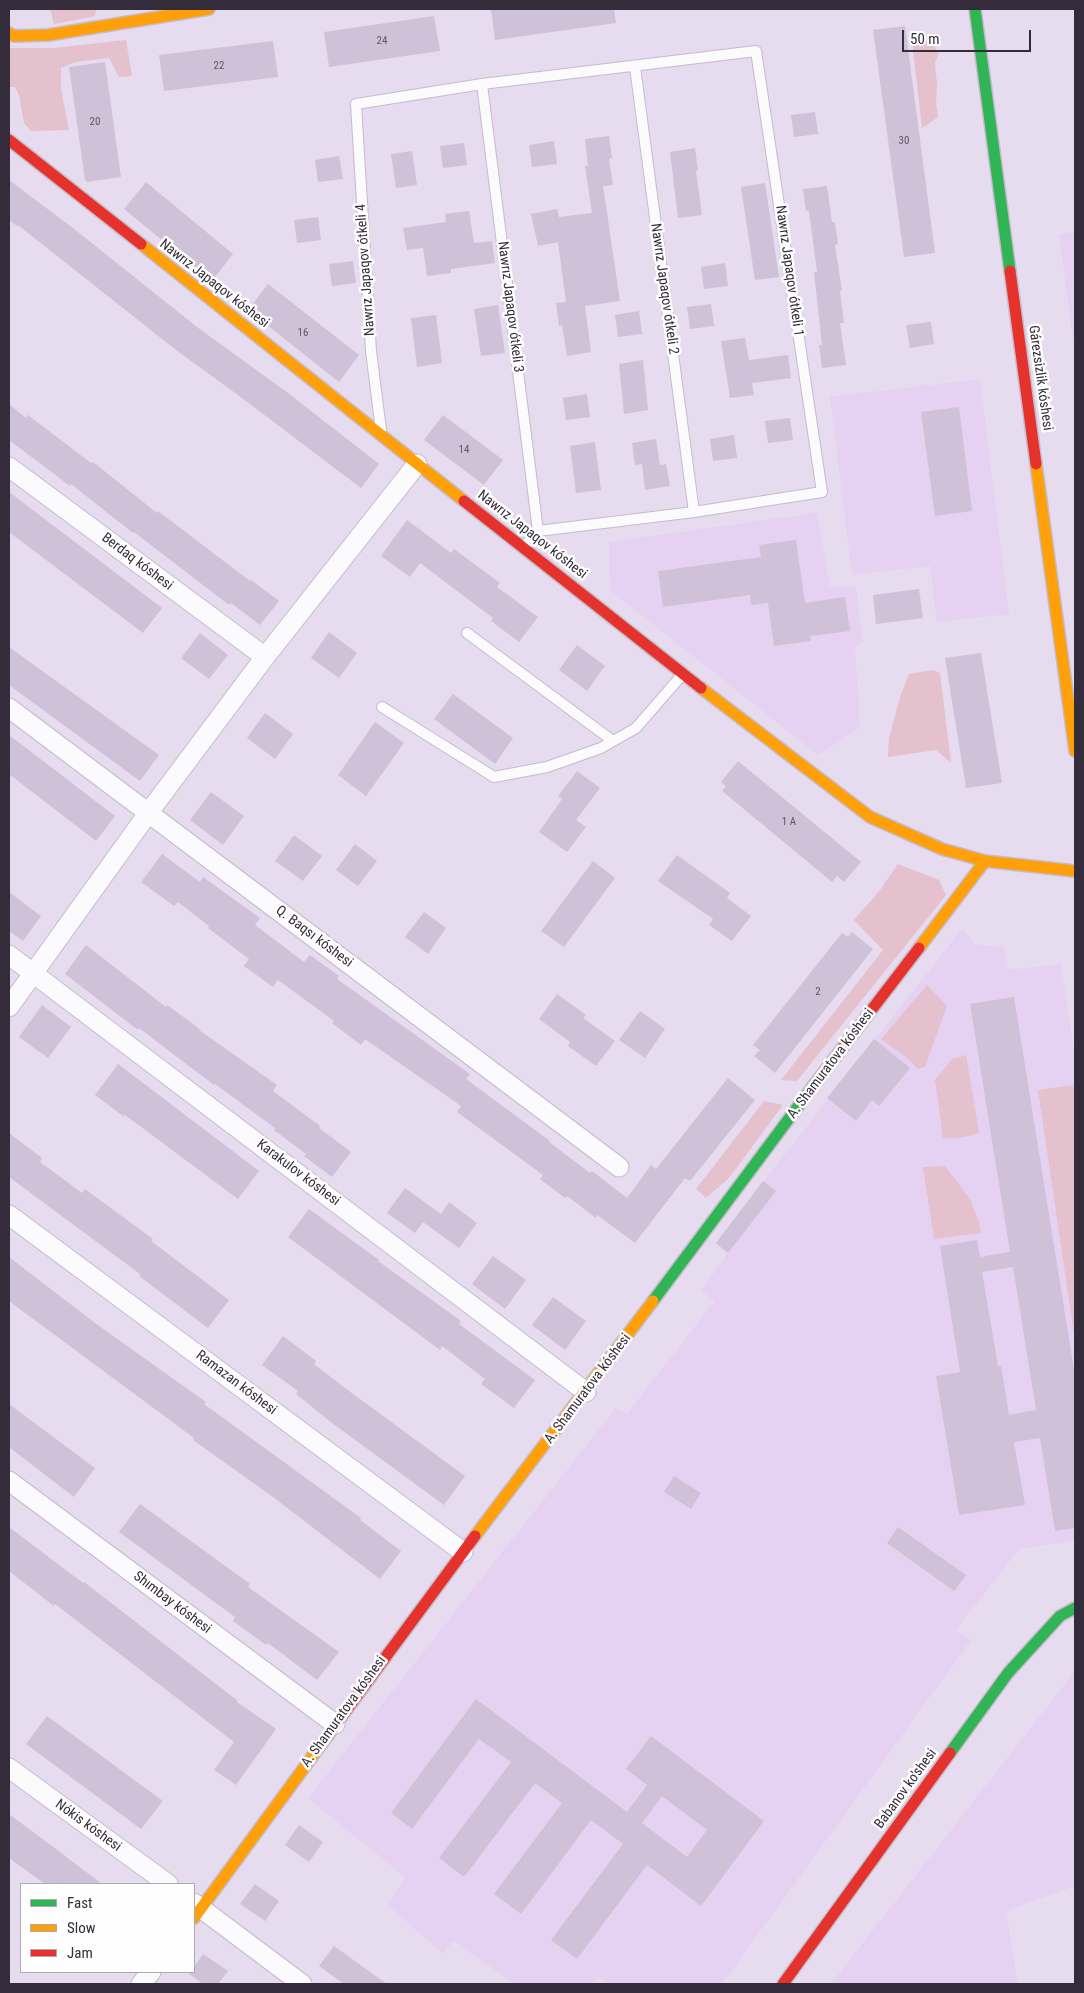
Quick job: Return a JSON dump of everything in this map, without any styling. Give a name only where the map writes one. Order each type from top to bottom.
[{"type":"street","points":[[11,34],[48,36],[209,9]]},
{"type":"street","name":"Gárezsizlik kóshesi","points":[[975,9],[1075,751]]},
{"type":"street","name":"Nawrız Japaqov kóshesi","points":[[9,140],[683,674],[870,817],[942,850],[985,861],[1075,872]]},
{"type":"street","points":[[9,1007],[149,812],[265,657],[417,464]]},
{"type":"street","name":"Berdaq kóshesi","points":[[9,467],[265,657]]},
{"type":"street","name":"Q. Baqsı kóshesi","points":[[9,708],[619,1167]]},
{"type":"street","name":"A. Shamuratova kóshesi","points":[[196,1910],[463,1552],[586,1392],[804,1098],[985,861]]},
{"type":"street","name":"Karakulov kóshesi","points":[[9,954],[586,1392]]},
{"type":"street","name":"Ramazan kóshesi","points":[[9,1215],[463,1552]]},
{"type":"street","name":"Shımbay kóshesi","points":[[9,1481],[335,1724]]},
{"type":"street","name":"Babanov ko'shesi","points":[[783,1984],[1008,1673],[1060,1616],[1075,1608]]},
{"type":"street","name":"Nókis kóshesi","points":[[9,1768],[167,1883]]},
{"type":"street","points":[[196,1910],[302,1984]]},
{"type":"street","points":[[141,1984],[150,1973]]},
{"type":"lane","name":"Nawrız Japaqov ótkeli 1","points":[[635,67],[756,51],[822,492],[694,512]]},
{"type":"lane","points":[[482,84],[635,67]]},
{"type":"lane","name":"Nawrız Japaqov ótkeli 2","points":[[635,67],[694,512]]},
{"type":"lane","name":"Nawrız Japaqov ótkeli 4","points":[[382,436],[371,351],[356,104],[482,84]]},
{"type":"lane","name":"Nawrız Japaqov ótkeli 3","points":[[482,84],[538,531]]},
{"type":"lane","points":[[524,548],[538,531],[694,512]]},
{"type":"lane","points":[[467,633],[613,741]]},
{"type":"lane","points":[[382,707],[494,777],[547,767],[601,748],[636,728],[683,674]]},
{"type":"shaded area","points":[[50,9],[96,9],[95,16],[54,24]]},
{"type":"shaded area","points":[[911,32],[932,44],[939,53],[935,63],[938,117],[922,128]]},
{"type":"shaded area","points":[[126,40],[132,76],[119,77],[109,58],[75,62],[61,68],[61,89],[69,130],[31,131],[24,123],[19,95],[15,87],[9,87],[9,48],[54,48]]},
{"type":"shaded area","points":[[1075,232],[1075,355],[1059,234]]},
{"type":"shaded area","points":[[980,379],[1009,614],[937,622],[930,566],[852,575],[830,397]]},
{"type":"shaded area","points":[[817,513],[830,587],[856,587],[863,642],[855,647],[860,727],[818,755],[610,590],[609,542]]},
{"type":"shaded area","points":[[933,670],[940,673],[951,763],[936,750],[888,757],[889,738],[900,697],[909,674]]},
{"type":"shaded area","points":[[898,864],[939,880],[946,895],[797,1081],[781,1080],[883,950],[854,920],[880,890]]},
{"type":"shaded area","points":[[962,929],[976,945],[1004,947],[1007,970],[1061,964],[1075,1059],[1075,1540],[1019,1549],[956,1630],[971,1640],[722,1984],[608,1984],[598,1977],[592,1984],[515,1984],[453,1941],[443,1954],[387,1904],[406,1878],[308,1798],[616,1408],[627,1414],[715,1301],[701,1291],[728,1253],[715,1243]]},
{"type":"shaded area","points":[[927,985],[947,1006],[925,1067],[918,1069],[906,1057],[881,1039]]},
{"type":"shaded area","points":[[966,1055],[979,1132],[974,1135],[957,1138],[943,1138],[935,1080],[952,1059]]},
{"type":"shaded area","points":[[1073,1085],[1075,1103],[1075,1341],[1038,1090]]},
{"type":"shaded area","points":[[764,1101],[783,1105],[729,1178],[706,1198],[696,1189]]},
{"type":"shaded area","points":[[945,1166],[970,1199],[981,1233],[934,1239],[923,1167]]},
{"type":"shaded area","points":[[1075,1671],[1075,1886],[1006,1911],[1018,1984],[831,1984]]},
{"type":"building","points":[[491,9],[614,9],[616,23],[495,40]]},
{"type":"building","points":[[434,16],[440,51],[329,67],[324,32]]},
{"type":"building","points":[[905,26],[935,253],[904,257],[873,30]]},
{"type":"building","points":[[273,41],[278,77],[164,91],[159,55]]},
{"type":"building","points":[[105,62],[121,177],[87,182],[85,180],[69,67]]},
{"type":"building","points":[[815,112],[818,134],[794,137],[791,115]]},
{"type":"building","points":[[609,136],[612,158],[609,159],[613,185],[603,186],[620,301],[585,306],[591,352],[567,356],[562,325],[559,326],[556,303],[566,302],[558,242],[538,246],[531,214],[557,209],[559,217],[592,213],[585,166],[588,166],[585,139]]},
{"type":"building","points":[[554,141],[557,164],[532,167],[529,145]]},
{"type":"building","points":[[464,143],[467,165],[443,168],[440,146]]},
{"type":"building","points":[[695,148],[702,215],[678,218],[670,152]]},
{"type":"building","points":[[412,151],[417,185],[396,188],[391,154]]},
{"type":"building","points":[[339,156],[343,179],[318,182],[315,160]]},
{"type":"building","points":[[9,180],[73,228],[197,327],[288,393],[379,464],[361,488],[176,350],[18,225],[9,220]]},
{"type":"building","points":[[146,182],[233,254],[212,281],[124,209]]},
{"type":"building","points":[[765,183],[779,277],[755,280],[741,187]]},
{"type":"building","points":[[827,186],[832,222],[835,222],[838,244],[835,245],[842,291],[840,291],[844,323],[840,323],[846,365],[822,368],[819,345],[822,345],[814,272],[817,272],[809,211],[806,211],[803,189]]},
{"type":"building","points":[[469,211],[474,243],[492,241],[495,263],[451,269],[451,273],[427,276],[423,248],[407,250],[403,228],[446,222],[445,214]]},
{"type":"building","points":[[318,217],[321,240],[297,243],[294,220]]},
{"type":"building","points":[[353,261],[356,283],[332,286],[329,264]]},
{"type":"building","points":[[725,263],[728,286],[704,289],[701,267]]},
{"type":"building","points":[[268,284],[359,355],[339,382],[248,310]]},
{"type":"building","points":[[711,304],[714,326],[690,329],[687,307]]},
{"type":"building","points":[[498,305],[505,353],[481,356],[474,309]]},
{"type":"building","points":[[639,311],[642,334],[618,337],[615,315]]},
{"type":"building","points":[[436,315],[442,363],[417,367],[411,318]]},
{"type":"building","points":[[931,322],[934,344],[910,348],[906,325]]},
{"type":"building","points":[[745,338],[749,360],[788,355],[791,378],[752,383],[754,395],[730,398],[721,341]]},
{"type":"building","points":[[643,360],[648,410],[624,414],[619,364]]},
{"type":"building","points":[[587,394],[590,417],[566,420],[563,398]]},
{"type":"building","points":[[9,404],[26,418],[28,415],[91,463],[93,462],[157,513],[158,511],[279,601],[260,625],[231,603],[229,605],[71,484],[70,486],[9,440]]},
{"type":"building","points":[[959,407],[972,511],[935,516],[921,412]]},
{"type":"building","points":[[443,415],[503,460],[484,485],[424,440]]},
{"type":"building","points":[[790,418],[793,440],[768,443],[765,421]]},
{"type":"building","points":[[734,435],[737,458],[713,461],[710,439]]},
{"type":"building","points":[[656,439],[660,465],[666,464],[670,486],[645,490],[642,464],[635,465],[632,443]]},
{"type":"building","points":[[595,442],[601,490],[576,493],[570,446]]},
{"type":"building","points":[[9,492],[162,608],[143,633],[9,532]]},
{"type":"building","points":[[407,520],[451,553],[454,549],[500,583],[497,587],[538,617],[519,642],[491,621],[493,618],[420,563],[410,577],[381,556]]},
{"type":"building","points":[[796,540],[805,603],[845,597],[850,631],[810,636],[811,641],[774,646],[768,603],[751,605],[750,595],[663,607],[658,571],[761,557],[759,545]]},
{"type":"building","points":[[919,589],[923,618],[876,624],[873,595]]},
{"type":"building","points":[[329,632],[357,653],[339,678],[311,658]]},
{"type":"building","points":[[200,633],[228,655],[209,679],[181,658]]},
{"type":"building","points":[[577,645],[605,666],[587,691],[559,670]]},
{"type":"building","points":[[9,647],[159,755],[140,781],[9,685]]},
{"type":"building","points":[[981,653],[1002,783],[966,788],[945,658]]},
{"type":"building","points":[[453,694],[513,738],[495,764],[434,719]]},
{"type":"building","points":[[265,713],[293,734],[275,759],[247,738]]},
{"type":"building","points":[[375,722],[404,743],[366,796],[338,775]]},
{"type":"building","points":[[9,735],[115,816],[96,841],[9,774]]},
{"type":"building","points":[[738,761],[861,862],[844,882],[837,876],[832,882],[722,791],[726,786],[721,782]]},
{"type":"building","points":[[577,771],[600,788],[576,820],[586,827],[567,852],[539,832],[562,799],[558,796]]},
{"type":"building","points":[[211,792],[244,816],[223,845],[190,820]]},
{"type":"building","points":[[294,835],[322,856],[303,881],[275,861]]},
{"type":"building","points":[[355,844],[377,861],[358,886],[336,870]]},
{"type":"building","points":[[162,854],[200,882],[203,877],[260,918],[255,925],[304,962],[310,955],[339,976],[337,979],[470,1074],[466,1079],[590,1173],[592,1171],[627,1198],[651,1165],[656,1169],[728,1078],[755,1100],[690,1181],[685,1178],[635,1243],[597,1215],[596,1218],[540,1179],[543,1175],[457,1112],[461,1106],[365,1039],[361,1045],[332,1023],[334,1021],[278,980],[273,987],[244,966],[249,959],[208,928],[209,926],[178,902],[174,906],[141,882]]},
{"type":"building","points":[[677,855],[730,893],[727,898],[751,916],[732,941],[709,925],[713,919],[658,881]]},
{"type":"building","points":[[593,861],[615,878],[564,947],[541,931]]},
{"type":"building","points":[[9,892],[41,916],[23,941],[9,931]]},
{"type":"building","points":[[424,912],[446,928],[428,954],[405,937]]},
{"type":"building","points":[[852,932],[873,949],[775,1073],[754,1056],[760,1050],[753,1045],[842,933],[848,937]]},
{"type":"building","points":[[86,945],[166,1007],[167,1005],[277,1085],[273,1091],[351,1152],[332,1177],[304,1156],[306,1154],[274,1130],[275,1128],[139,1028],[138,1030],[65,974]]},
{"type":"building","points":[[557,994],[586,1015],[583,1018],[615,1041],[596,1066],[568,1046],[570,1042],[539,1019]]},
{"type":"building","points":[[1014,997],[1075,1376],[1075,1528],[1055,1531],[1040,1438],[1014,1442],[1025,1505],[959,1515],[936,1376],[960,1372],[940,1246],[977,1240],[980,1257],[1010,1252],[970,1004]],"holes":[[[1013,1267],[1036,1410],[1009,1415],[1001,1366],[998,1366],[982,1272]]]},
{"type":"building","points":[[42,1005],[71,1027],[48,1058],[19,1037]]},
{"type":"building","points":[[640,1011],[665,1029],[645,1058],[619,1040]]},
{"type":"building","points":[[874,1039],[910,1068],[879,1106],[872,1100],[856,1121],[827,1098]]},
{"type":"building","points":[[118,1064],[259,1171],[238,1199],[95,1095]]},
{"type":"building","points":[[9,1133],[42,1158],[40,1162],[82,1193],[85,1189],[153,1239],[151,1241],[229,1300],[208,1328],[139,1276],[140,1274],[9,1177]]},
{"type":"building","points":[[763,1181],[776,1191],[728,1253],[716,1243]]},
{"type":"building","points":[[405,1188],[441,1214],[449,1202],[477,1223],[459,1248],[423,1222],[415,1233],[387,1213]]},
{"type":"building","points":[[309,1209],[461,1321],[459,1324],[535,1380],[514,1408],[481,1384],[485,1379],[442,1346],[440,1350],[288,1237]]},
{"type":"building","points":[[493,1256],[526,1280],[505,1309],[472,1284]]},
{"type":"building","points":[[9,1257],[99,1326],[206,1402],[204,1404],[361,1518],[360,1520],[401,1551],[380,1579],[9,1301]]},
{"type":"building","points":[[553,1297],[586,1321],[565,1350],[532,1325]]},
{"type":"building","points":[[283,1336],[316,1361],[314,1364],[349,1391],[465,1476],[444,1505],[332,1423],[296,1394],[298,1391],[262,1365]]},
{"type":"building","points":[[9,1404],[95,1468],[74,1497],[9,1447]]},
{"type":"building","points":[[674,1476],[701,1493],[691,1509],[664,1492]]},
{"type":"building","points":[[140,1504],[250,1584],[248,1587],[339,1652],[317,1680],[268,1643],[266,1645],[233,1621],[235,1617],[119,1532]]},
{"type":"building","points":[[9,1527],[84,1582],[237,1702],[276,1729],[236,1785],[214,1770],[234,1742],[55,1604],[54,1606],[9,1571]]},
{"type":"building","points":[[898,1527],[966,1575],[954,1591],[887,1543]]},
{"type":"building","points":[[476,1699],[627,1812],[647,1785],[626,1769],[651,1736],[764,1821],[701,1906],[647,1865],[577,1959],[551,1940],[623,1844],[591,1820],[521,1914],[494,1894],[562,1803],[535,1783],[464,1877],[439,1858],[511,1762],[479,1739],[412,1829],[391,1813]],"holes":[[[662,1796],[707,1830],[687,1857],[642,1823]]]},
{"type":"building","points":[[47,1716],[163,1801],[141,1829],[26,1744]]},
{"type":"building","points":[[9,1814],[101,1883],[44,1883],[9,1858]]},
{"type":"building","points":[[299,1825],[323,1842],[309,1862],[285,1845]]},
{"type":"building","points":[[255,1884],[279,1901],[265,1921],[240,1904]]},
{"type":"building","points":[[334,1946],[387,1984],[344,1984],[319,1966]]},
{"type":"building","points":[[203,1954],[228,1971],[218,1984],[203,1984],[189,1974],[195,1973],[195,1966]]},
{"type":"traffic: fast","points":[[975,9],[1010,271]]},
{"type":"traffic: fast","points":[[653,1301],[814,1085]]},
{"type":"traffic: fast","points":[[950,1753],[1008,1673],[1060,1616],[1075,1608]]},
{"type":"traffic: slow","points":[[9,33],[14,36],[48,35],[209,9]]},
{"type":"traffic: slow","points":[[141,244],[464,501]]},
{"type":"traffic: slow","points":[[1036,464],[1075,751]]},
{"type":"traffic: slow","points":[[701,688],[870,817],[942,849],[985,861],[1075,871]]},
{"type":"traffic: slow","points":[[919,948],[985,861]]},
{"type":"traffic: slow","points":[[475,1536],[653,1301]]},
{"type":"traffic: slow","points":[[195,1917],[328,1735]]},
{"type":"traffic: jam","points":[[9,140],[141,244]]},
{"type":"traffic: jam","points":[[1010,271],[1036,464]]},
{"type":"traffic: jam","points":[[464,501],[701,688]]},
{"type":"traffic: jam","points":[[814,1085],[919,948]]},
{"type":"traffic: jam","points":[[328,1735],[475,1536]]},
{"type":"traffic: jam","points":[[783,1984],[950,1753]]}]
